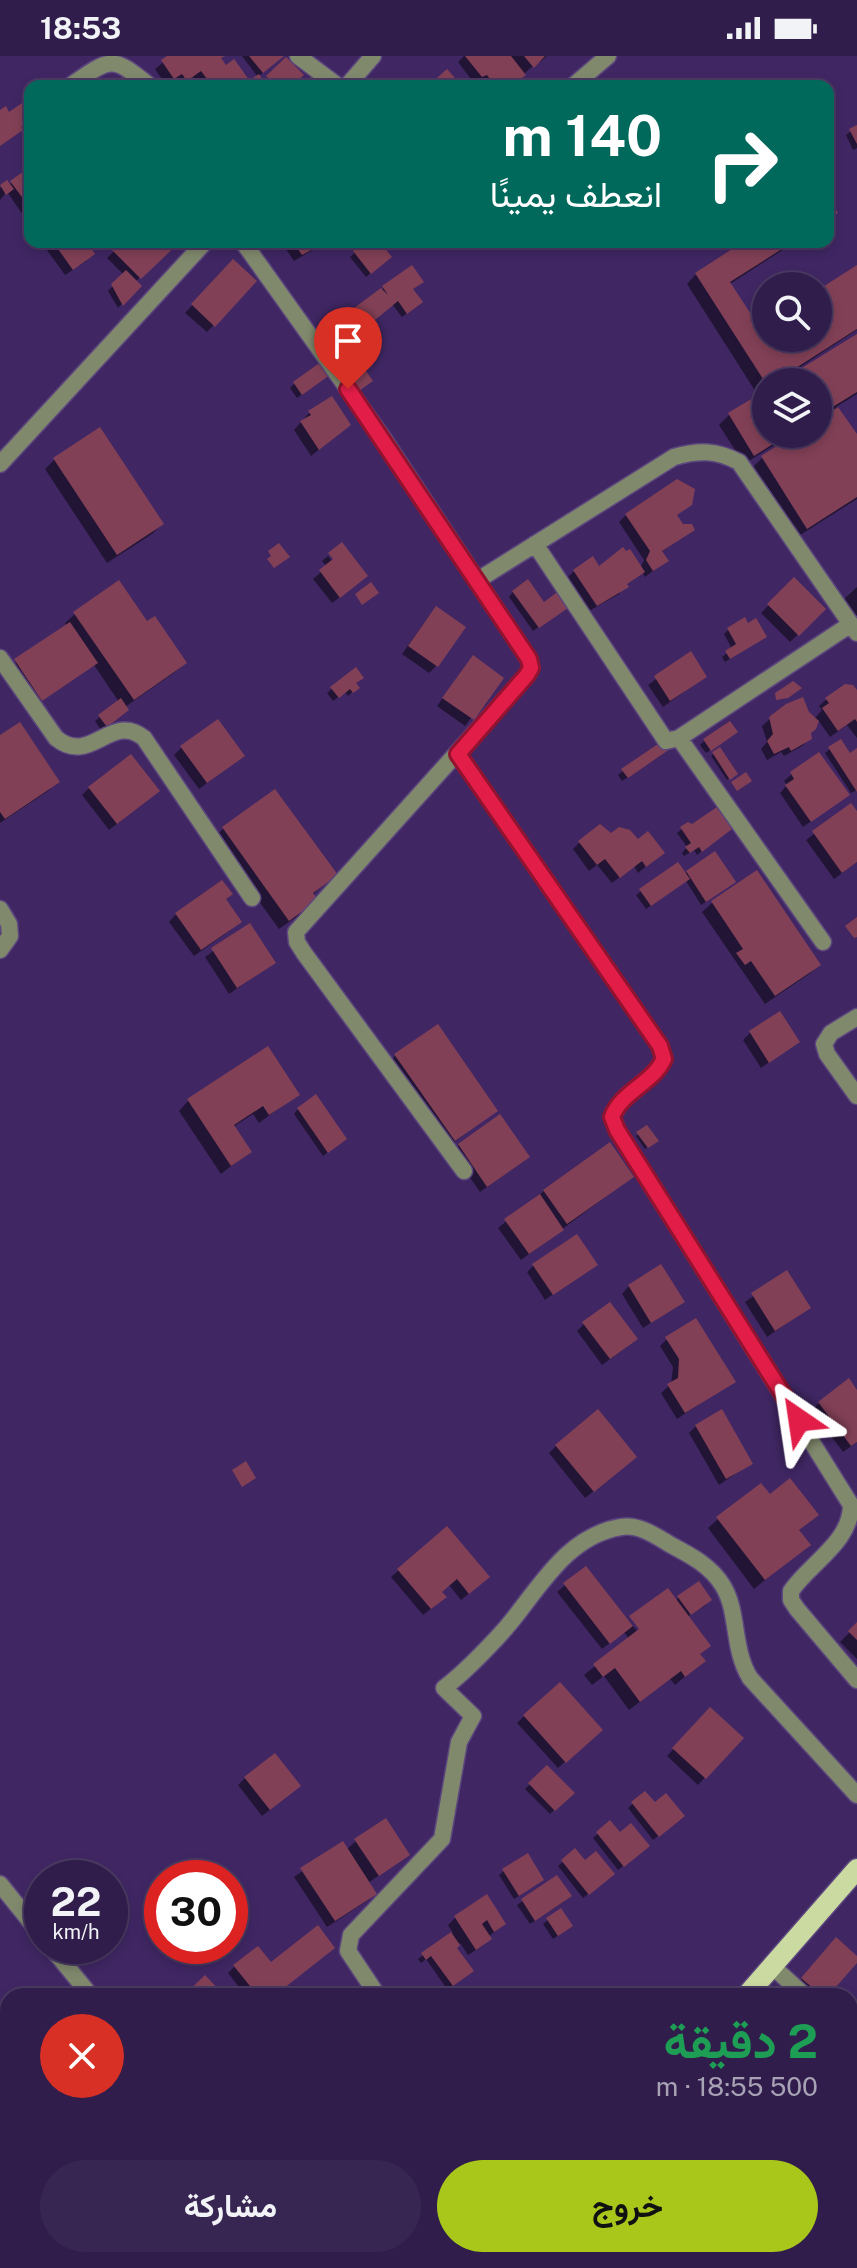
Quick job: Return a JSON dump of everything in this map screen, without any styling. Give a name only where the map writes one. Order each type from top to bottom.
[{"type":"main road","points":[[753,1988],[857,1869]]},
{"type":"street","points":[[77,80],[103,58],[116,56],[127,60],[145,80]]},
{"type":"street","points":[[298,56],[330,80]]},
{"type":"street","points":[[352,80],[373,56]]},
{"type":"street","points":[[579,80],[604,57]]},
{"type":"street","points":[[0,464],[199,248]]},
{"type":"street","points":[[247,248],[383,438],[526,652],[531,668],[458,754],[296,932],[297,942],[304,953],[464,1171]]},
{"type":"street","points":[[478,580],[535,544],[674,457],[694,451],[725,455],[739,462],[854,629],[679,738],[666,741],[535,544]]},
{"type":"street","points":[[0,658],[56,738],[67,747],[80,748],[119,731],[135,731],[144,738],[252,898]]},
{"type":"street","points":[[679,738],[823,942]]},
{"type":"street","points":[[458,754],[660,1046],[664,1059],[659,1070],[616,1106],[612,1117],[617,1130],[851,1505],[851,1518],[845,1532],[791,1591],[791,1600],[857,1680]]},
{"type":"street","points":[[0,909],[9,924],[10,936],[0,950]]},
{"type":"street","points":[[857,1017],[831,1033],[824,1044],[827,1054],[857,1096]]},
{"type":"street","points":[[373,1988],[348,1951],[351,1935],[442,1839],[459,1742],[473,1716],[444,1688],[464,1673],[506,1628],[550,1570],[574,1549],[600,1533],[623,1526],[645,1530],[711,1571],[724,1587],[741,1664],[750,1678],[857,1795]]},
{"type":"street","points":[[0,1884],[24,1914]]},
{"type":"street","points":[[65,1964],[84,1988]]},
{"type":"street","points":[[772,1966],[796,1988]]},
{"type":"building","points":[[167,56],[225,56],[221,58],[226,65],[234,59],[249,80],[206,80],[201,71],[188,80],[182,74],[174,79],[161,60]]},
{"type":"building","points":[[249,56],[284,56],[263,73]]},
{"type":"building","points":[[465,56],[511,56],[526,75],[520,80],[482,77]]},
{"type":"building","points":[[524,56],[545,56],[534,68]]},
{"type":"building","points":[[286,57],[304,75],[299,80],[270,80],[266,76]]},
{"type":"building","points":[[133,69],[141,80],[122,80]]},
{"type":"building","points":[[447,69],[457,80],[435,80]]},
{"type":"building","points":[[22,103],[23,130],[0,146],[0,110],[6,106],[9,112]]},
{"type":"building","points":[[857,125],[857,144],[849,129]]},
{"type":"building","points":[[24,171],[24,200],[10,181]]},
{"type":"building","points":[[7,180],[14,189],[6,195],[0,185]]},
{"type":"building","points":[[57,248],[91,248],[95,254],[73,270]]},
{"type":"building","points":[[114,248],[174,248],[141,279],[112,250]]},
{"type":"building","points":[[297,248],[315,248],[302,255]]},
{"type":"building","points":[[357,248],[385,248],[392,257],[371,274],[353,251]]},
{"type":"building","points":[[734,248],[784,248],[730,282],[752,316],[752,352],[821,352],[796,368],[756,368],[695,273]]},
{"type":"building","points":[[233,259],[257,281],[215,327],[191,304]]},
{"type":"building","points":[[412,265],[424,282],[413,289],[423,302],[407,314],[398,301],[375,320],[379,325],[347,335],[342,317],[381,288],[388,295],[382,286]]},
{"type":"building","points":[[857,265],[857,329],[832,345],[832,281]]},
{"type":"building","points":[[126,270],[142,286],[123,306],[111,284]]},
{"type":"building","points":[[857,334],[857,392],[832,407],[832,368],[802,368]]},
{"type":"building","points":[[357,358],[373,381],[356,393],[340,369]]},
{"type":"building","points":[[325,359],[334,372],[302,395],[293,382]]},
{"type":"building","points":[[332,396],[351,425],[319,450],[300,421],[311,415],[308,411]]},
{"type":"building","points":[[752,398],[752,448],[767,448],[754,456],[728,413]]},
{"type":"building","points":[[838,407],[857,434],[857,497],[807,529],[761,456],[774,448],[832,448],[832,411]]},
{"type":"building","points":[[100,427],[164,524],[117,555],[53,458]]},
{"type":"building","points":[[677,479],[695,489],[692,505],[677,515],[683,524],[692,524],[695,530],[662,551],[669,561],[653,571],[646,560],[650,551],[625,514]]},
{"type":"building","points":[[342,542],[368,576],[340,598],[319,570],[333,559],[328,553]]},
{"type":"building","points":[[279,543],[290,557],[274,568],[267,559],[271,556],[268,551]]},
{"type":"building","points":[[623,547],[626,551],[630,549],[645,572],[627,584],[629,587],[597,606],[573,570],[593,556],[599,566]]},
{"type":"building","points":[[794,577],[826,609],[799,636],[767,604]]},
{"type":"building","points":[[528,579],[544,602],[560,590],[571,606],[539,628],[512,591]]},
{"type":"building","points":[[119,580],[147,621],[155,616],[187,663],[134,700],[73,612]]},
{"type":"building","points":[[371,582],[379,593],[362,605],[355,594]]},
{"type":"building","points":[[436,606],[466,627],[438,667],[408,646]]},
{"type":"building","points":[[745,617],[748,623],[756,618],[767,637],[730,659],[725,651],[736,644],[727,628]]},
{"type":"building","points":[[70,622],[98,663],[42,701],[14,659]]},
{"type":"building","points":[[691,651],[707,677],[670,701],[654,676]]},
{"type":"building","points":[[473,655],[504,678],[474,720],[442,698]]},
{"type":"building","points":[[356,667],[364,678],[356,683],[360,688],[353,693],[350,689],[339,698],[330,687]]},
{"type":"building","points":[[793,681],[802,688],[788,698],[776,700],[775,693]]},
{"type":"building","points":[[845,684],[853,685],[857,690],[857,722],[855,719],[838,731],[822,708],[829,703],[825,698]]},
{"type":"building","points":[[803,697],[809,712],[819,721],[811,733],[812,739],[791,751],[789,747],[774,754],[767,741],[773,734],[769,717],[786,704]]},
{"type":"building","points":[[121,698],[129,710],[107,727],[98,715]]},
{"type":"building","points":[[218,719],[245,756],[207,783],[180,746]]},
{"type":"building","points":[[730,721],[738,732],[711,751],[703,739]]},
{"type":"building","points":[[20,722],[60,782],[5,819],[0,812],[0,735]]},
{"type":"building","points":[[841,739],[850,753],[857,748],[857,792],[828,747]]},
{"type":"building","points":[[664,740],[670,749],[628,778],[621,769]]},
{"type":"building","points":[[720,747],[738,774],[730,780],[712,752]]},
{"type":"building","points":[[819,752],[850,795],[811,822],[785,785],[794,779],[790,772]]},
{"type":"building","points":[[131,754],[160,791],[117,824],[88,787]]},
{"type":"building","points":[[746,772],[752,781],[737,791],[731,782]]},
{"type":"building","points":[[275,789],[338,875],[313,893],[318,900],[289,921],[222,827]]},
{"type":"building","points":[[851,803],[857,811],[857,862],[842,873],[812,831]]},
{"type":"building","points":[[717,807],[732,829],[702,852],[699,847],[690,853],[685,847],[691,843],[680,827],[688,822],[692,824]]},
{"type":"building","points":[[600,824],[611,833],[619,827],[630,830],[638,839],[648,831],[665,853],[646,867],[642,861],[620,878],[605,859],[597,865],[578,841]]},
{"type":"building","points":[[715,851],[736,882],[706,902],[686,871]]},
{"type":"building","points":[[678,862],[690,879],[651,906],[639,889]]},
{"type":"building","points":[[757,870],[821,965],[775,996],[751,961],[745,965],[736,953],[743,949],[711,901]]},
{"type":"building","points":[[222,880],[233,894],[226,899],[242,922],[201,950],[175,913]]},
{"type":"building","points":[[857,917],[857,937],[854,938],[845,926]]},
{"type":"building","points":[[250,923],[276,963],[237,988],[211,948]]},
{"type":"building","points":[[780,1011],[800,1042],[769,1063],[749,1031]]},
{"type":"building","points":[[438,1024],[498,1111],[455,1141],[394,1054]]},
{"type":"building","points":[[268,1046],[300,1095],[269,1115],[263,1106],[234,1125],[252,1152],[231,1166],[187,1099]]},
{"type":"building","points":[[316,1094],[347,1139],[328,1153],[297,1108]]},
{"type":"building","points":[[500,1114],[530,1157],[487,1187],[458,1144]]},
{"type":"building","points":[[647,1125],[659,1141],[648,1148],[636,1132]]},
{"type":"building","points":[[610,1142],[634,1177],[567,1224],[543,1190]]},
{"type":"building","points":[[540,1194],[564,1230],[529,1254],[504,1219]]},
{"type":"building","points":[[577,1234],[598,1265],[553,1295],[532,1264]]},
{"type":"building","points":[[661,1264],[685,1302],[651,1323],[628,1285]]},
{"type":"building","points":[[787,1270],[811,1308],[775,1331],[751,1293]]},
{"type":"building","points":[[610,1302],[638,1339],[610,1359],[582,1322]]},
{"type":"building","points":[[696,1318],[736,1382],[685,1413],[667,1384],[678,1378],[679,1359],[665,1337]]},
{"type":"building","points":[[849,1378],[857,1390],[857,1442],[851,1446],[818,1402]]},
{"type":"building","points":[[598,1409],[637,1457],[594,1492],[555,1445]]},
{"type":"building","points":[[722,1409],[753,1464],[726,1479],[695,1425]]},
{"type":"building","points":[[246,1461],[256,1478],[242,1487],[232,1470]]},
{"type":"building","points":[[790,1478],[819,1515],[799,1530],[811,1545],[765,1580],[716,1517],[761,1483],[770,1494]]},
{"type":"building","points":[[447,1526],[490,1577],[469,1594],[457,1579],[442,1592],[447,1597],[431,1609],[397,1569]]},
{"type":"building","points":[[586,1566],[633,1626],[610,1644],[563,1583]]},
{"type":"building","points":[[699,1581],[712,1600],[691,1615],[677,1596]]},
{"type":"building","points":[[668,1588],[711,1646],[700,1654],[706,1661],[685,1677],[681,1671],[640,1702],[615,1668],[603,1677],[593,1664],[639,1629],[629,1616]]},
{"type":"building","points":[[857,1622],[857,1640],[848,1631]]},
{"type":"building","points":[[560,1682],[603,1730],[566,1763],[523,1715]]},
{"type":"building","points":[[710,1707],[744,1738],[706,1779],[672,1748]]},
{"type":"building","points":[[275,1753],[301,1786],[270,1810],[244,1777]]},
{"type":"building","points":[[547,1765],[575,1793],[555,1811],[528,1783]]},
{"type":"building","points":[[645,1791],[655,1802],[666,1793],[685,1816],[659,1837],[631,1802]]},
{"type":"building","points":[[386,1818],[410,1855],[379,1876],[354,1839]]},
{"type":"building","points":[[610,1820],[620,1832],[631,1823],[650,1846],[624,1867],[596,1832]]},
{"type":"building","points":[[343,1841],[377,1894],[335,1921],[300,1868]]},
{"type":"building","points":[[575,1848],[585,1860],[596,1851],[615,1874],[589,1895],[561,1860]]},
{"type":"building","points":[[528,1853],[544,1880],[519,1896],[502,1869]]},
{"type":"building","points":[[557,1875],[572,1896],[535,1921],[521,1899]]},
{"type":"building","points":[[487,1894],[506,1924],[494,1932],[487,1920],[482,1924],[492,1939],[476,1950],[454,1916]]},
{"type":"building","points":[[561,1908],[573,1926],[558,1936],[546,1918]]},
{"type":"building","points":[[318,1925],[335,1948],[284,1988],[252,1988],[233,1965],[248,1964],[248,1954],[258,1946],[271,1962]]},
{"type":"building","points":[[451,1932],[460,1945],[457,1948],[474,1971],[453,1986],[431,1956],[426,1960],[421,1953]]},
{"type":"building","points":[[836,1937],[857,1956],[857,1963],[835,1988],[813,1988],[801,1978]]},
{"type":"building","points":[[205,1975],[217,1988],[191,1988]]},
{"type":"route","points":[[348,389],[526,652],[531,668],[527,675],[458,754],[660,1046],[664,1059],[659,1070],[616,1106],[612,1117],[617,1130],[799,1420]]}]
